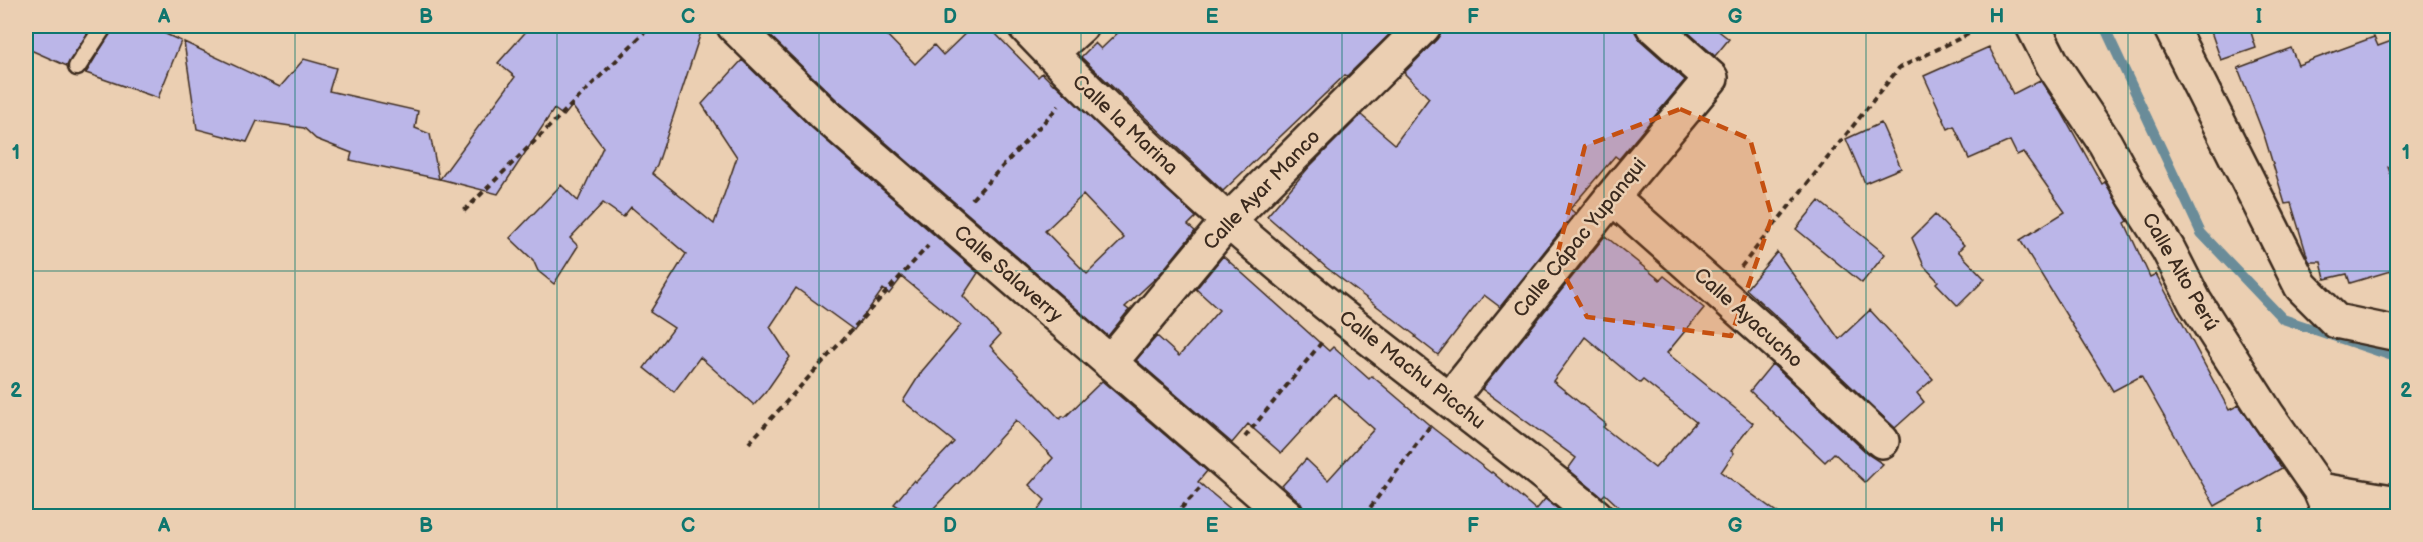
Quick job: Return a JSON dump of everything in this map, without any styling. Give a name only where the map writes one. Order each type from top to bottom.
[{"type":"street","name":"Calle Salaverry","points":[[734,26],[824,114],[1287,516]]},
{"type":"street","name":"Calle la Marina","points":[[1025,26],[1080,84],[1228,221]]},
{"type":"street","points":[[1051,53],[1081,26]]},
{"type":"street","name":"Calle Ayar Manco","points":[[1110,363],[1228,221],[1424,26]]},
{"type":"street","name":"Calle Cápac Yupanqui","points":[[1450,399],[1711,78],[1653,26]]},
{"type":"street","name":"Calle Alto Perú","points":[[2032,26],[2053,65],[2105,143],[2134,196],[2169,249],[2195,302],[2325,503]]},
{"type":"street","points":[[2170,26],[2301,286],[2336,321],[2397,334]]},
{"type":"street","name":"Calle Ayacucho","points":[[1612,197],[1789,354],[1882,441]]},
{"type":"street","name":"Calle Machu Picchu","points":[[1228,221],[1343,316],[1596,516]]},
{"type":"street","points":[[2325,503],[2397,503]]},
{"type":"lane","points":[[77,67],[104,26]]},
{"type":"path","points":[[464,211],[651,26]]},
{"type":"path","points":[[1720,294],[1899,68],[1985,26]]},
{"type":"path","points":[[749,443],[949,223],[1080,84]]},
{"type":"path","points":[[1174,516],[1224,462],[1343,316]]},
{"type":"path","points":[[1364,516],[1450,399]]},
{"type":"highlighted area","points":[[1680,109],[1750,139],[1772,217],[1731,336],[1587,317],[1556,260],[1585,146]]},
{"type":"building","points":[[26,26],[92,26],[67,66],[26,48]]},
{"type":"building","points":[[114,26],[148,26],[181,41],[158,98],[86,73]]},
{"type":"building","points":[[531,26],[703,26],[657,166],[652,173],[714,224],[737,157],[702,104],[742,60],[812,128],[978,273],[963,296],[1000,335],[990,346],[1060,419],[1065,417],[1102,381],[1207,471],[1198,482],[1239,516],[1034,516],[1045,500],[1029,485],[1053,458],[1016,420],[926,516],[913,516],[894,504],[914,480],[916,482],[954,442],[903,401],[922,371],[961,325],[902,277],[889,294],[883,289],[854,330],[796,288],[770,327],[790,357],[754,405],[700,357],[674,392],[644,368],[674,328],[650,312],[686,254],[631,207],[623,217],[603,203],[570,238],[578,246],[554,284],[538,271],[533,260],[510,238],[561,185],[578,201],[603,147],[572,106],[564,116],[554,109],[498,194],[440,179],[515,77],[498,63]]},
{"type":"building","points":[[774,26],[878,26],[915,64],[934,45],[943,55],[973,26],[988,26],[1038,77],[1042,73],[1054,83],[1196,217],[1188,225],[1195,231],[1160,274],[1125,307],[1129,310],[1108,336],[837,100],[767,33]],"holes":[[[1083,195],[1124,238],[1087,274],[1045,231]]]},
{"type":"building","points":[[1125,26],[1398,26],[1223,191],[1081,57],[1095,43],[1101,49]]},
{"type":"building","points":[[1442,26],[1635,26],[1635,32],[1640,40],[1685,80],[1619,159],[1615,156],[1570,209],[1575,213],[1500,307],[1484,295],[1438,355],[1327,268],[1267,216],[1310,166],[1361,115],[1395,144],[1429,98],[1404,73],[1437,39]]},
{"type":"building","points":[[1681,26],[1712,26],[1729,39],[1715,56]]},
{"type":"building","points":[[2209,26],[2249,26],[2256,48],[2221,60]]},
{"type":"building","points":[[2374,37],[2378,46],[2397,39],[2397,164],[2388,167],[2397,192],[2397,269],[2350,283],[2347,274],[2325,279],[2321,262],[2310,262],[2308,259],[2291,203],[2285,204],[2265,138],[2238,68],[2291,48],[2298,65]]},
{"type":"building","points":[[184,42],[280,87],[304,59],[336,68],[329,91],[418,111],[415,128],[430,134],[439,179],[350,160],[352,153],[316,139],[304,128],[257,121],[247,142],[197,129]]},
{"type":"building","points":[[1989,47],[2013,94],[2040,80],[2061,111],[2102,184],[2105,182],[2128,221],[2125,223],[2150,277],[2156,274],[2229,410],[2239,405],[2282,468],[2215,506],[2141,376],[2113,391],[2020,240],[2065,212],[2023,152],[2017,155],[2010,141],[1969,159],[1954,126],[1948,129],[1924,76]]},
{"type":"building","points":[[1881,123],[1901,168],[1865,183],[1846,139]]},
{"type":"building","points":[[1819,201],[1885,254],[1862,283],[1796,229]]},
{"type":"building","points":[[1935,215],[1964,245],[1958,251],[1985,279],[1958,306],[1936,283],[1938,281],[1924,266],[1912,238]]},
{"type":"building","points":[[1605,236],[1660,280],[1664,276],[1704,308],[1667,353],[1753,423],[1731,451],[1734,453],[1721,472],[1782,516],[1629,516],[1605,494],[1602,497],[1568,469],[1576,458],[1482,389]],"holes":[[[1585,337],[1640,383],[1643,380],[1696,422],[1655,468],[1603,427],[1606,424],[1553,381]]]},
{"type":"building","points":[[1777,252],[1839,339],[1870,310],[1933,379],[1917,393],[1924,402],[1895,428],[1746,289]]},
{"type":"building","points":[[1223,256],[1329,351],[1333,347],[1369,379],[1372,376],[1434,429],[1492,472],[1536,510],[1545,499],[1567,516],[1305,516],[1300,502],[1282,486],[1306,459],[1328,480],[1374,429],[1335,394],[1281,453],[1248,424],[1232,443],[1136,360],[1157,336],[1179,356],[1219,310],[1196,289]]},
{"type":"building","points":[[1772,364],[1869,455],[1883,464],[1865,482],[1834,453],[1825,462],[1750,391]]},
{"type":"waterway","points":[[2104,26],[2201,233],[2283,319],[2398,358]]}]
